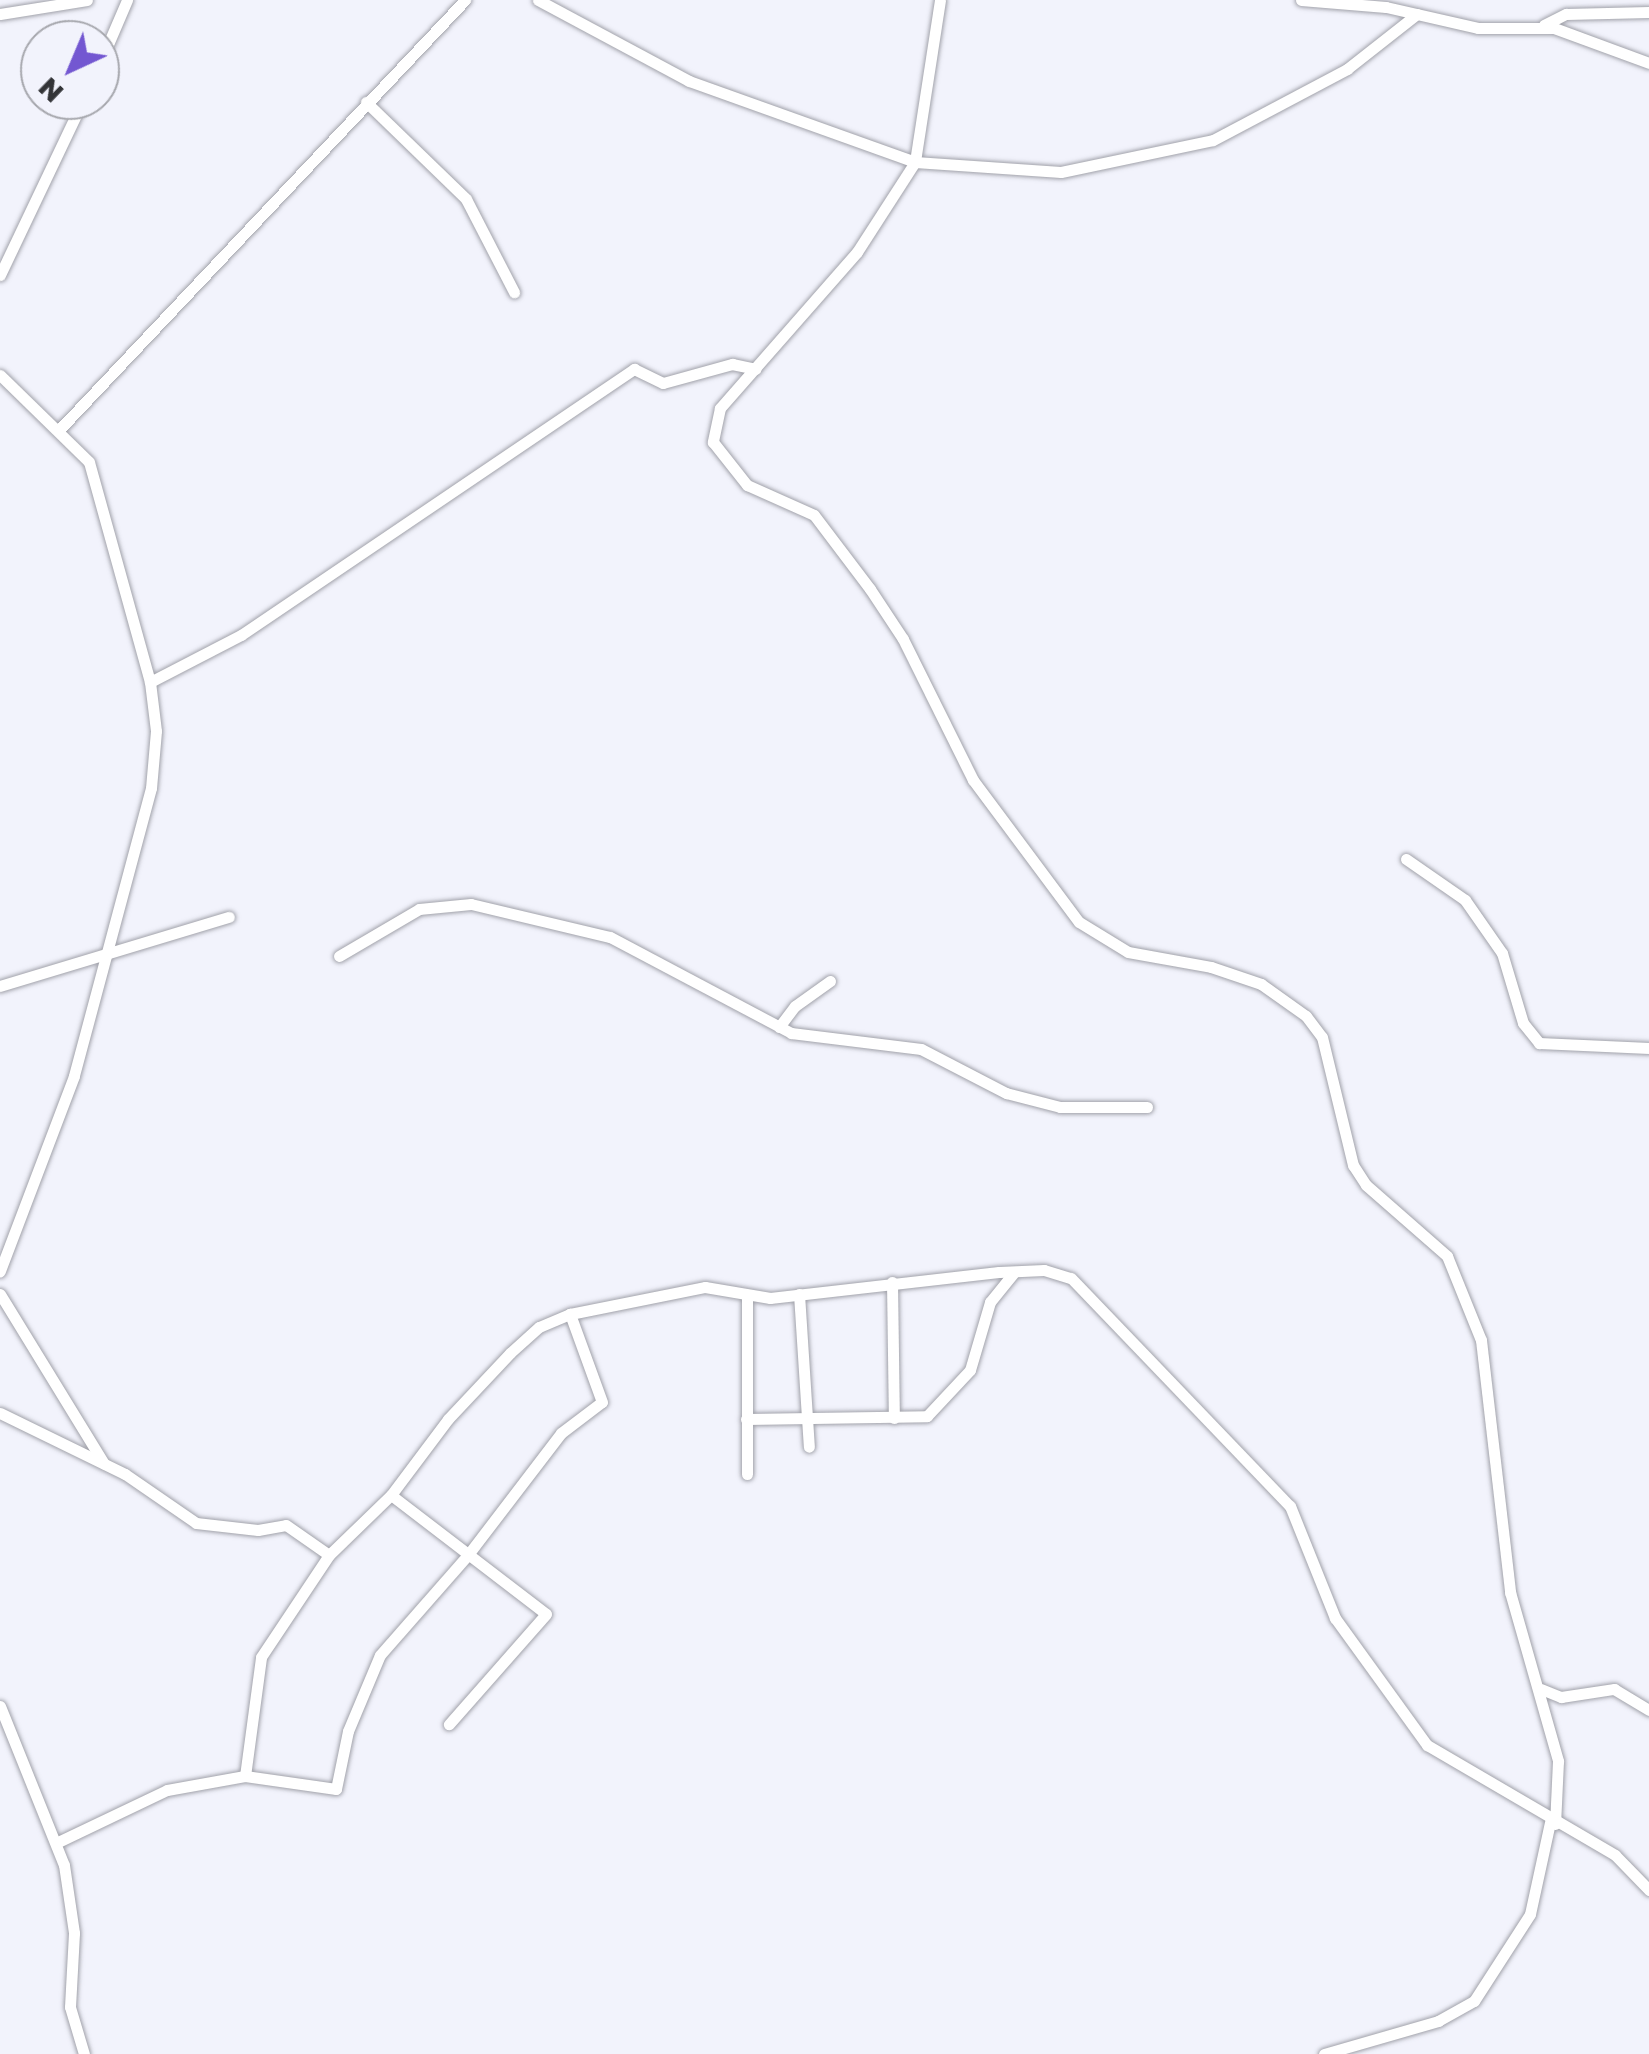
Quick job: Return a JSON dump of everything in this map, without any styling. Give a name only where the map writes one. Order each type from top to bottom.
[{"type":"street","points":[[0,14],[86,0]]},
{"type":"street","points":[[58,431],[465,0]]},
{"type":"street","points":[[538,0],[689,81],[915,162],[1061,172],[1195,147],[1347,69],[1416,14]]},
{"type":"street","points":[[940,0],[915,162],[856,252],[713,425],[721,458],[747,485],[802,506],[824,529],[904,639],[973,780],[1079,922],[1128,952],[1211,967],[1261,984],[1306,1016],[1322,1037],[1353,1165],[1366,1185],[1447,1256],[1480,1340],[1510,1592],[1541,1689],[1558,1761],[1553,1823],[1530,1914],[1474,2001],[1438,2021],[1324,2054]]},
{"type":"street","points":[[1301,0],[1416,14],[1478,28],[1540,26],[1649,63]]},
{"type":"street","points":[[1540,26],[1566,14],[1649,12]]},
{"type":"street","points":[[366,102],[466,199],[514,292]]},
{"type":"street","points":[[0,274],[73,120]]},
{"type":"street","points":[[150,682],[241,635],[634,368],[663,382],[732,364],[755,370]]},
{"type":"street","points":[[0,375],[89,462],[150,682],[153,775],[60,1120],[0,1271]]},
{"type":"street","points":[[1406,860],[1465,900],[1502,953],[1523,1023],[1539,1043],[1649,1048]]},
{"type":"street","points":[[338,956],[418,909],[471,904],[610,937],[779,1027],[819,1040],[921,1049],[1006,1093],[1049,1105],[1147,1107]]},
{"type":"street","points":[[0,986],[229,916]]},
{"type":"street","points":[[779,1027],[795,1006],[830,981]]},
{"type":"street","points":[[746,1419],[928,1416],[970,1370],[990,1302],[1014,1272]]},
{"type":"street","points":[[245,1776],[261,1657],[329,1555],[392,1495],[448,1419],[539,1328],[570,1314],[705,1287],[747,1295],[799,1294],[1014,1272],[1071,1278],[1105,1306],[1290,1506],[1334,1618],[1427,1744],[1553,1823],[1615,1856],[1649,1890]]},
{"type":"street","points":[[892,1282],[894,1418]]},
{"type":"street","points":[[0,1294],[33,1339],[104,1464]]},
{"type":"street","points":[[799,1294],[809,1447]]},
{"type":"street","points":[[747,1295],[747,1474]]},
{"type":"street","points":[[58,1842],[167,1790],[245,1776],[336,1789],[348,1731],[380,1655],[467,1556],[560,1432],[602,1402],[570,1314]]},
{"type":"street","points":[[0,1413],[104,1464],[196,1522],[258,1530],[286,1525],[329,1555]]},
{"type":"street","points":[[392,1495],[546,1614],[450,1724]]},
{"type":"street","points":[[1541,1689],[1560,1697],[1614,1690],[1649,1710]]},
{"type":"street","points":[[0,1706],[58,1842],[73,1921],[70,2007],[84,2054]]}]
